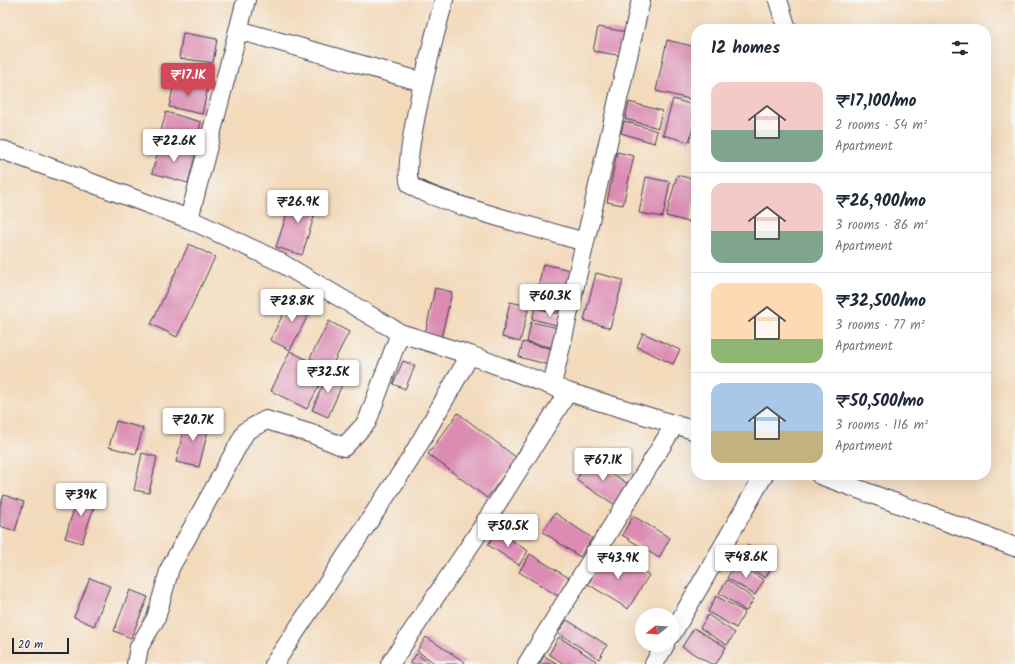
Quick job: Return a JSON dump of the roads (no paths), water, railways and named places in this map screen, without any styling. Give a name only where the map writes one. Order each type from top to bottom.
[{"type":"street","points":[[189,219],[246,0]]},
{"type":"street","points":[[444,0],[423,82],[408,165],[409,183],[413,188],[441,199],[584,242]]},
{"type":"street","points":[[390,664],[477,535],[560,389],[584,242],[641,0]]},
{"type":"street","points":[[778,0],[785,24]]},
{"type":"street","points":[[238,30],[423,82]]},
{"type":"street","points":[[0,149],[189,219],[278,261],[400,333],[470,355],[560,389],[691,429]]},
{"type":"street","points":[[136,664],[139,647],[156,618],[170,568],[246,431],[266,420],[312,434],[344,447],[366,422],[400,333]]},
{"type":"street","points":[[274,664],[411,458],[470,355]]},
{"type":"street","points":[[527,664],[675,424]]},
{"type":"street","points":[[679,622],[761,480]]},
{"type":"street","points":[[834,480],[1015,547]]},
{"type":"street","points":[[654,664],[661,652]]}]
